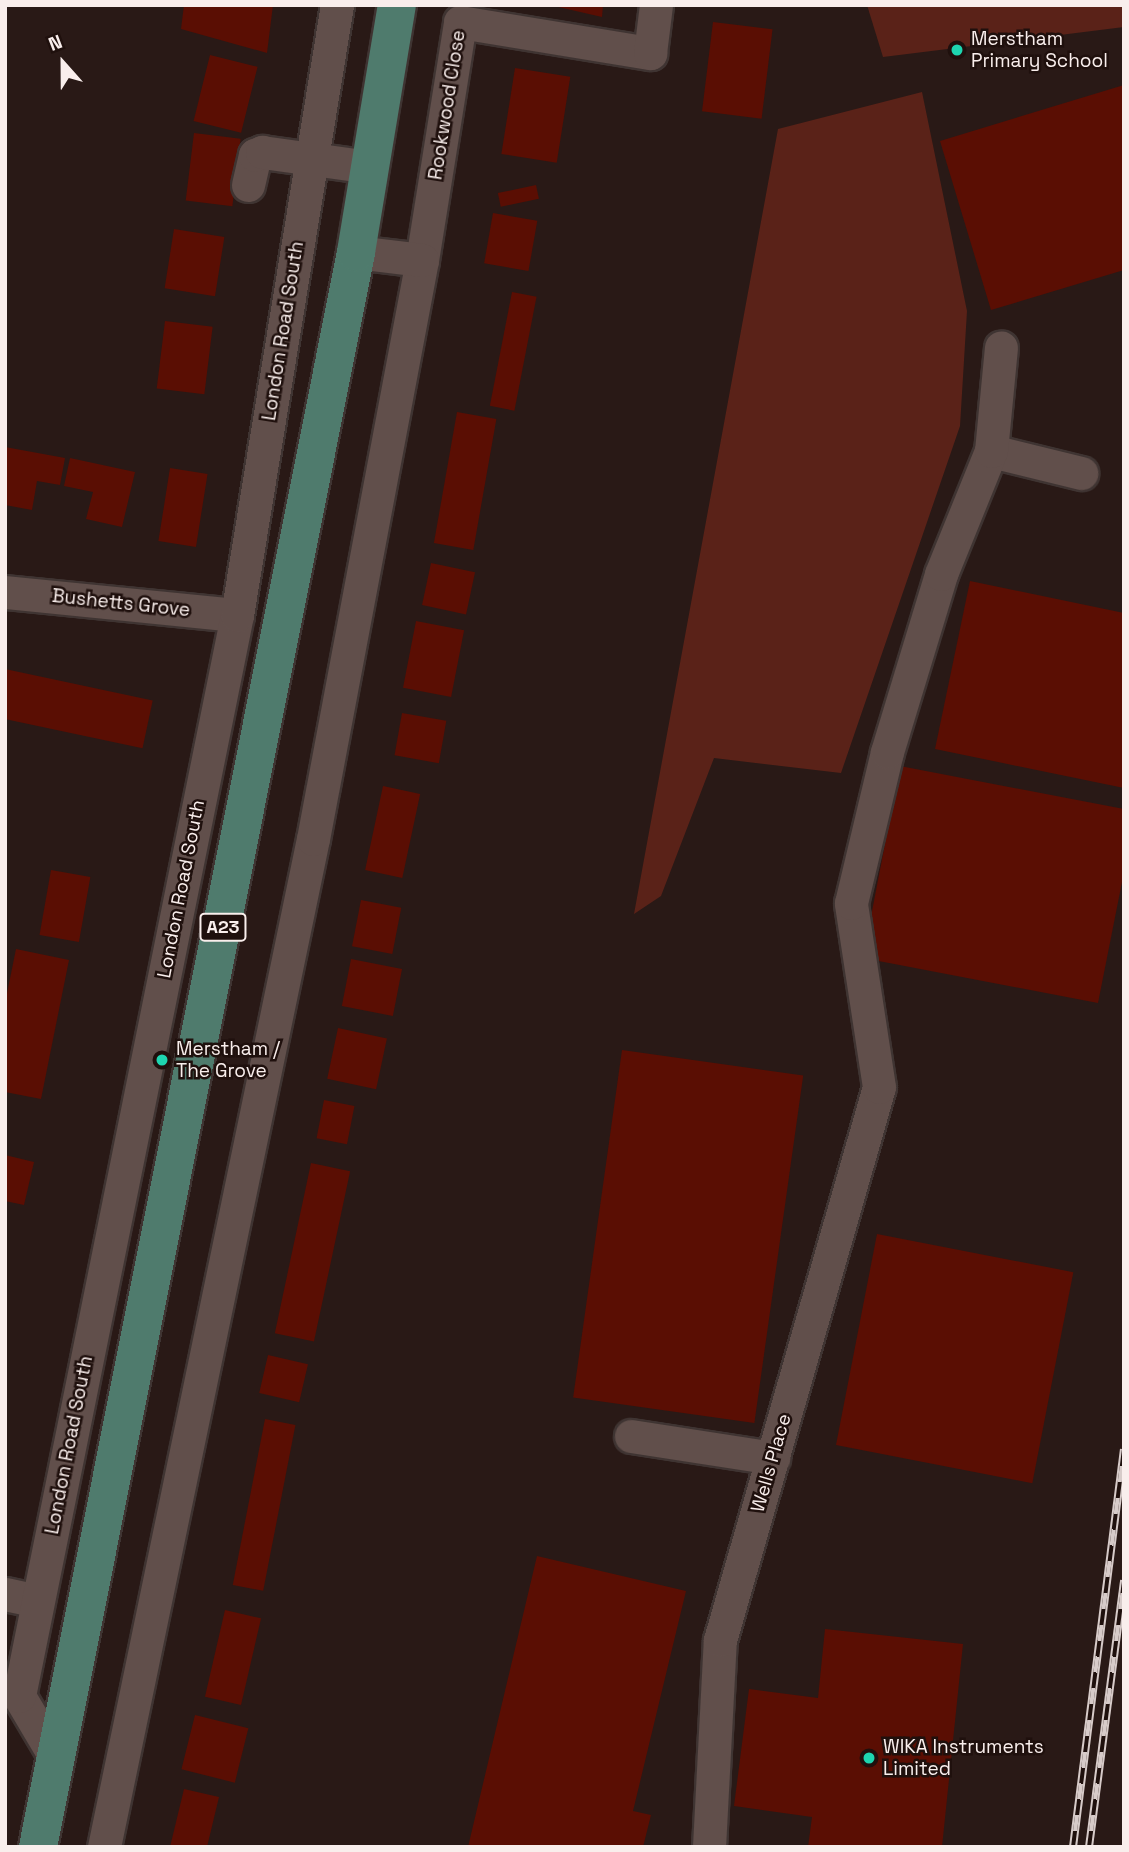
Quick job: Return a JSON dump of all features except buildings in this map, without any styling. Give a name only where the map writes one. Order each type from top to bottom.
[{"type":"main road","name":"A23","points":[[38,1847],[356,251],[397,5]]},
{"type":"street","name":"London Road South","points":[[57,1760],[19,1696],[237,615],[337,5]]},
{"type":"street","name":"Rookwood Close","points":[[422,260],[462,13],[650,53],[656,5]]},
{"type":"street","points":[[248,186],[255,155],[262,152],[370,167]]},
{"type":"street","points":[[104,1847],[313,839],[422,260],[356,251]]},
{"type":"street","points":[[1001,347],[991,451],[1081,473]]},
{"type":"street","name":"Wells Place","points":[[709,1847],[720,1640],[879,1087],[851,903],[887,752],[941,574],[991,451]]},
{"type":"street","name":"Bushetts Grove","points":[[5,592],[237,615]]},
{"type":"street","points":[[631,1436],[773,1458]]},
{"type":"street","points":[[5,1594],[37,1601]]},
{"type":"shaded area","points":[[867,5],[1124,5],[1124,27],[883,57]]},
{"type":"shaded area","points":[[922,92],[967,311],[960,426],[841,773],[714,758],[661,896],[634,914],[778,129]]},
{"type":"railway","points":[[1073,1847],[1124,1449]]},
{"type":"railway","points":[[1089,1847],[1124,1580]]},
{"type":"place","name":"Merstham Primary School","points":[[957,50]]},
{"type":"place","name":"Merstham / The Grove","points":[[162,1060]]},
{"type":"place","name":"WIKA Instruments Limited","points":[[869,1758]]}]
